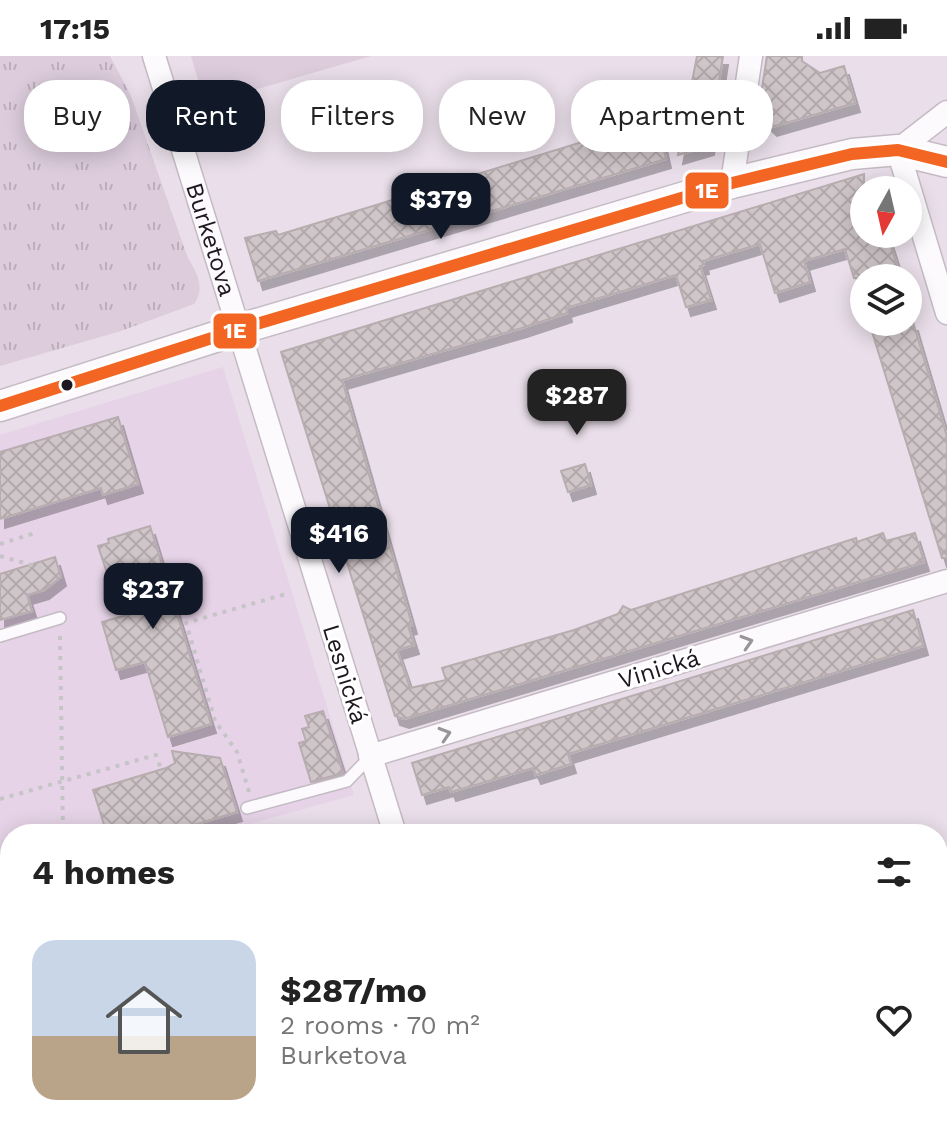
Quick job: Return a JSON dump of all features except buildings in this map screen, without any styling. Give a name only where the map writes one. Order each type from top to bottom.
[{"type":"main road","points":[[0,406],[240,329],[732,183],[852,154],[898,150],[947,162]]},
{"type":"street","name":"Burketova","points":[[154,56],[240,329]]},
{"type":"street","points":[[732,183],[751,56]]},
{"type":"street","points":[[947,112],[898,150],[947,313]]},
{"type":"street","name":"Lesnická","points":[[240,329],[392,824]]},
{"type":"street","name":"Vinická","points":[[370,756],[947,581]]},
{"type":"lane","points":[[0,636],[60,618]]},
{"type":"lane","points":[[250,807],[347,781],[370,756]]},
{"type":"path","points":[[0,544],[35,533]]},
{"type":"path","points":[[0,556],[46,569]]},
{"type":"path","points":[[250,807],[237,752],[215,721],[186,623],[289,593]]},
{"type":"path","points":[[60,618],[63,824]]},
{"type":"path","points":[[0,799],[156,755],[161,769]]},
{"type":"shaded area","points":[[223,367],[354,795],[250,824],[0,824],[0,435]]},
{"type":"green space","points":[[0,56],[110,56],[123,80],[24,80],[24,152],[130,152],[130,94],[146,139],[146,152],[151,152],[196,274],[198,298],[194,304],[121,331],[0,366]]},
{"type":"green space","points":[[191,56],[371,56],[265,87],[265,80],[198,80]]},
{"type":"transit line","name":"1E","points":[[0,406],[240,329],[732,183],[852,154],[898,150],[947,162]]}]
